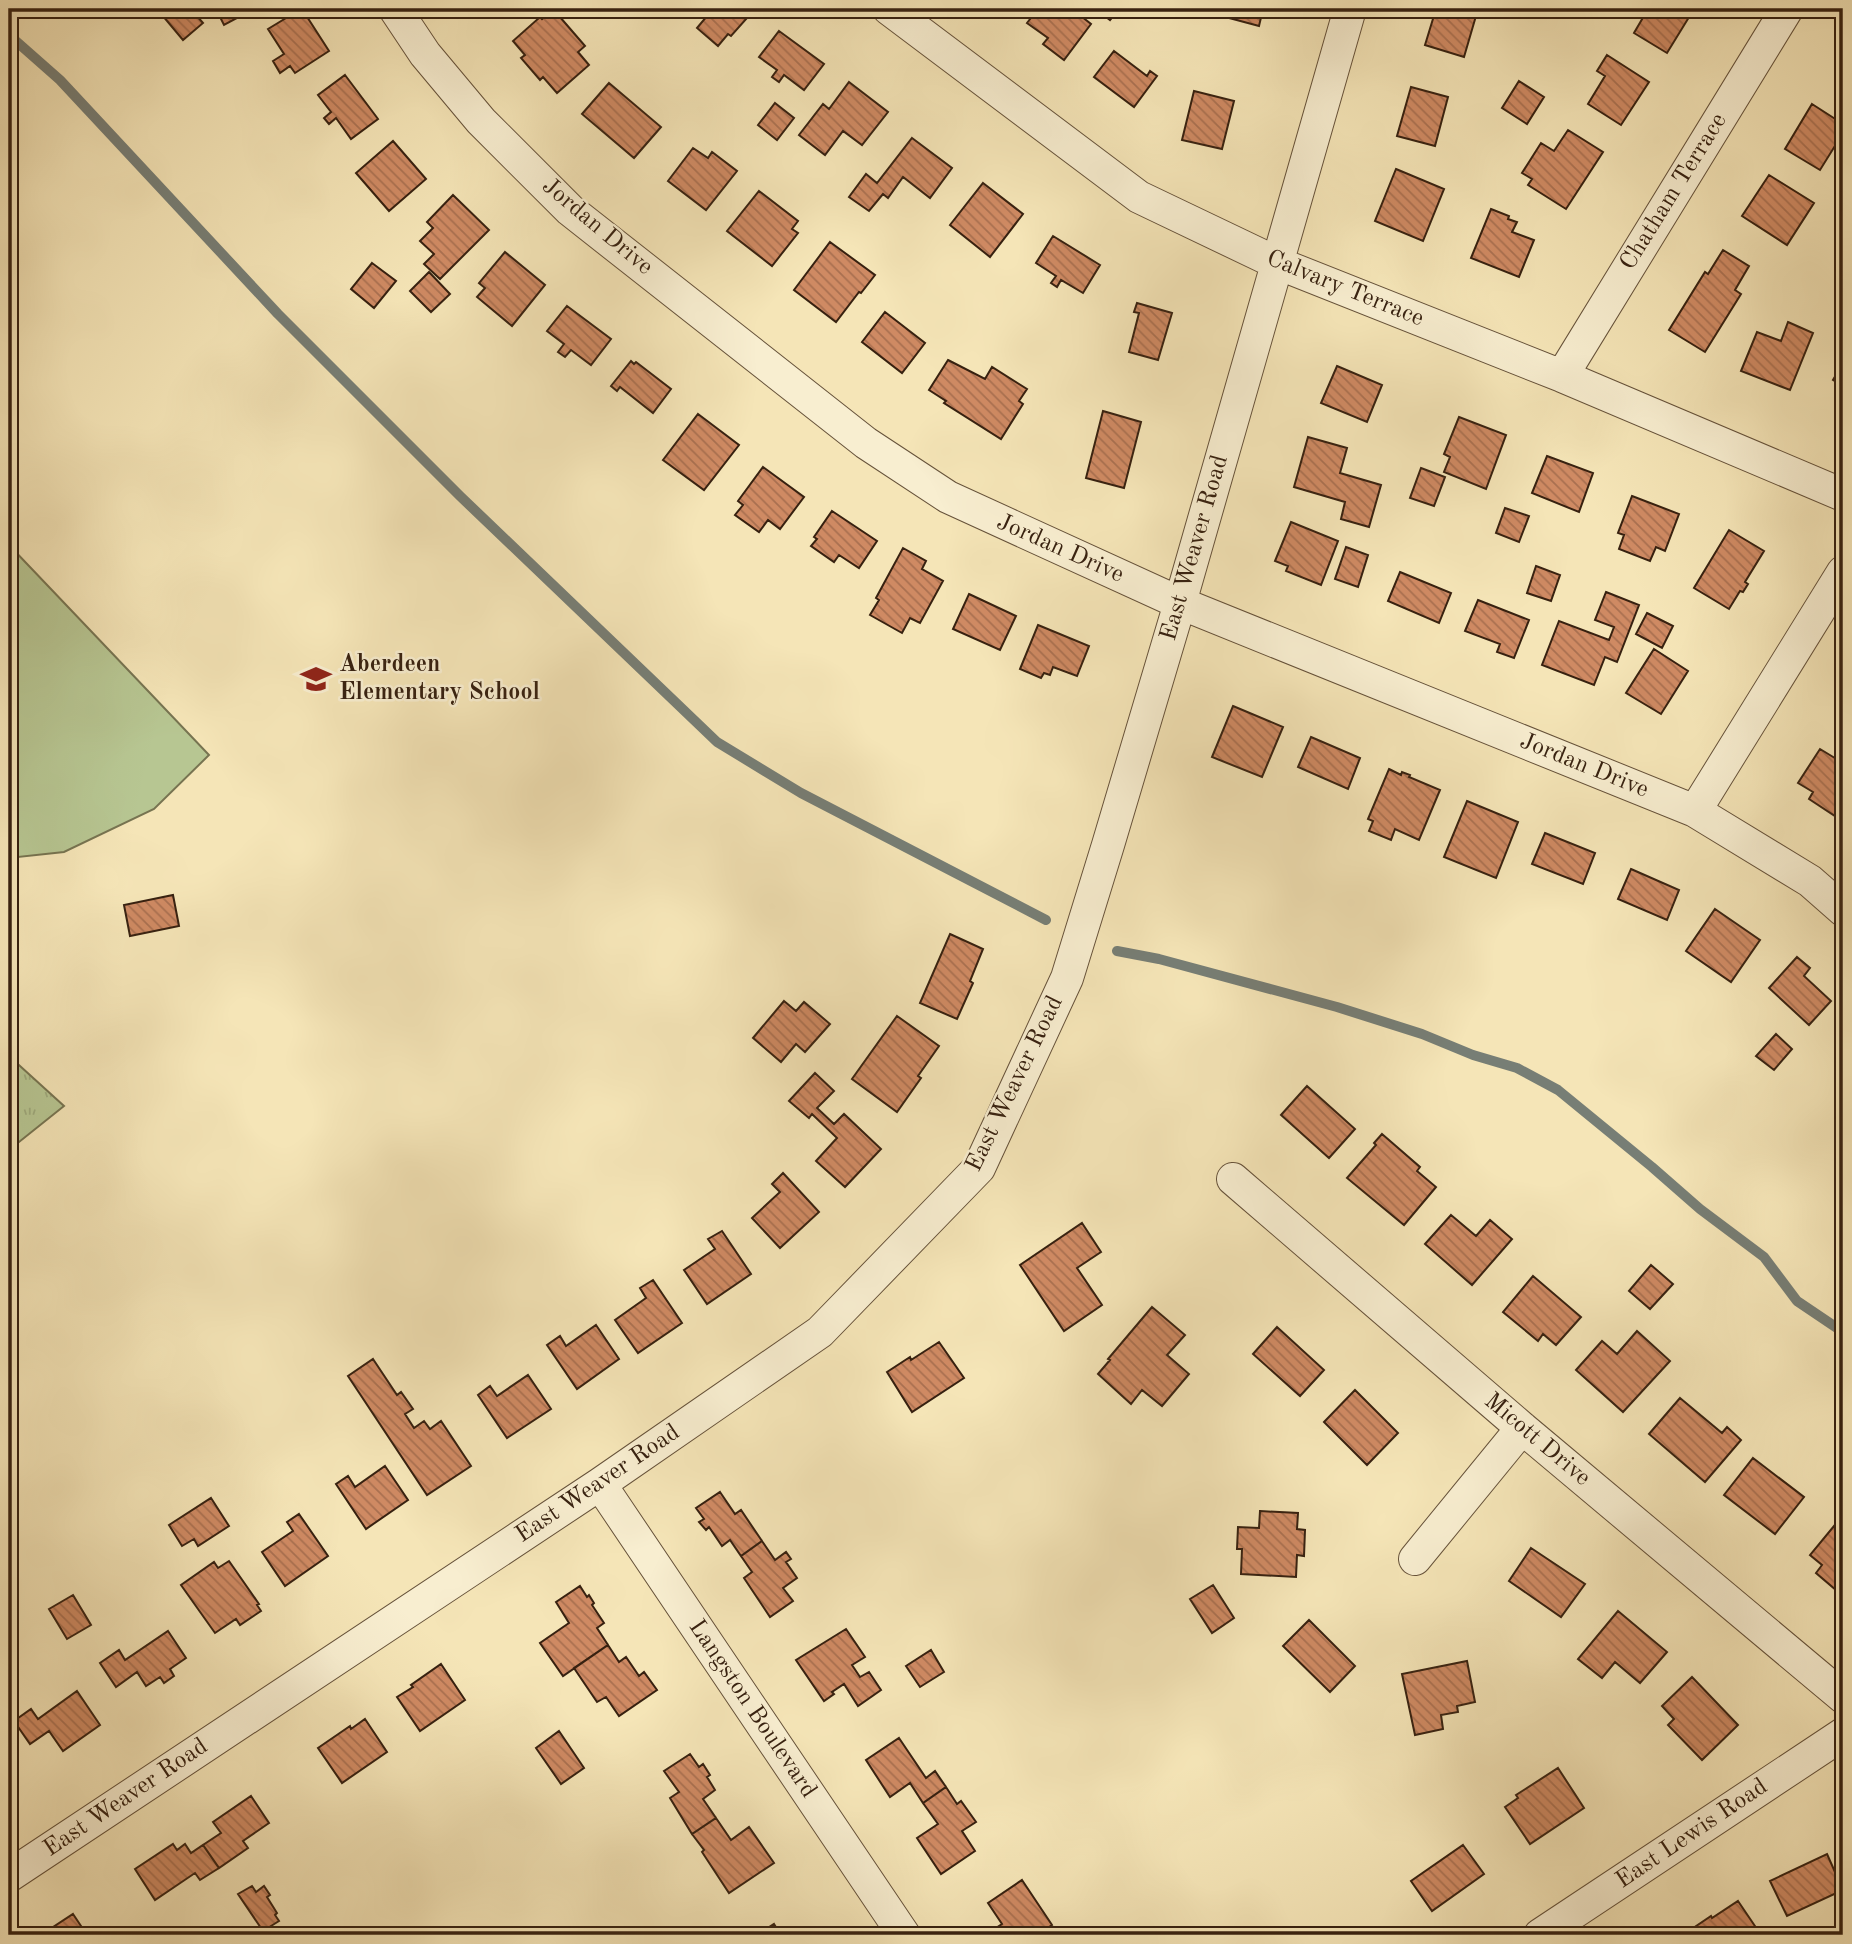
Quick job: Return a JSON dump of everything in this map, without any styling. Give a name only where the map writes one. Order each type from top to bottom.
[{"type":"street","name":"Jordan Drive","points":[[395,9],[425,54],[481,121],[570,210],[866,443],[948,498],[1180,603],[1695,811],[1810,881],[1843,910]]},
{"type":"street","name":"Calvary Terrace","points":[[889,9],[1139,197],[1277,263],[1562,376],[1843,495]]},
{"type":"street","name":"East Weaver Road","points":[[9,1876],[600,1483],[820,1332],[979,1167],[1067,978],[1180,603],[1350,9]]},
{"type":"street","name":"Chatham Terrace","points":[[1562,376],[1787,9]]},
{"type":"street","points":[[1695,811],[1843,572]]},
{"type":"street","name":"Micott Drive","points":[[1233,1179],[1521,1428],[1843,1697]]},
{"type":"street","points":[[1415,1559],[1521,1428]]},
{"type":"street","name":"Langston Boulevard","points":[[600,1483],[904,1935]]},
{"type":"street","name":"East Lewis Road","points":[[1540,1935],[1843,1734]]},
{"type":"green space","points":[[9,545],[209,755],[154,809],[64,852],[9,858]]},
{"type":"green space","points":[[9,1056],[64,1106],[9,1150]]},
{"type":"building","points":[[157,9],[201,9],[196,15],[203,23],[183,40]]},
{"type":"building","points":[[216,9],[249,9],[250,11],[224,25]]},
{"type":"building","points":[[302,9],[329,51],[295,73],[290,66],[280,73],[273,61],[284,54],[268,29]]},
{"type":"building","points":[[553,9],[585,46],[578,52],[589,65],[557,93],[543,77],[540,80],[521,58],[525,55],[513,41]]},
{"type":"building","points":[[700,9],[755,9],[731,36],[728,34],[718,46],[697,28],[708,15]]},
{"type":"building","points":[[1038,9],[1072,9],[1091,24],[1064,60],[1043,44],[1048,38],[1027,23]]},
{"type":"building","points":[[1096,9],[1119,9],[1110,20]]},
{"type":"building","points":[[1220,9],[1263,9],[1259,26],[1218,15]]},
{"type":"building","points":[[1436,9],[1478,9],[1464,57],[1425,45]]},
{"type":"building","points":[[1648,9],[1694,9],[1667,53],[1634,33]]},
{"type":"building","points":[[779,31],[824,64],[804,90],[784,75],[779,82],[772,77],[777,70],[759,57]]},
{"type":"building","points":[[1114,51],[1147,76],[1150,71],[1157,76],[1134,107],[1094,77]]},
{"type":"building","points":[[1607,55],[1649,82],[1621,125],[1588,104],[1605,76],[1597,71]]},
{"type":"building","points":[[345,75],[378,119],[351,139],[336,118],[329,124],[324,118],[331,112],[318,95]]},
{"type":"building","points":[[1519,81],[1544,97],[1527,124],[1502,108]]},
{"type":"building","points":[[849,82],[888,112],[862,145],[843,131],[825,155],[799,135],[823,104],[829,109]]},
{"type":"building","points":[[609,83],[661,127],[634,158],[582,114]]},
{"type":"building","points":[[1411,87],[1448,97],[1435,146],[1397,136]]},
{"type":"building","points":[[1194,91],[1234,101],[1222,149],[1182,140]]},
{"type":"building","points":[[775,103],[794,118],[777,140],[758,125]]},
{"type":"building","points":[[1812,104],[1843,124],[1843,133],[1820,170],[1785,149]]},
{"type":"building","points":[[1568,130],[1603,152],[1566,209],[1528,185],[1532,179],[1522,173],[1541,143],[1554,151]]},
{"type":"building","points":[[912,138],[952,168],[930,198],[903,177],[888,198],[883,194],[869,211],[849,197],[866,174],[877,183]]},
{"type":"building","points":[[393,141],[426,179],[389,211],[356,173]]},
{"type":"building","points":[[693,148],[708,158],[712,152],[737,171],[706,210],[668,181]]},
{"type":"building","points":[[1396,169],[1444,189],[1423,241],[1375,221]]},
{"type":"building","points":[[1769,175],[1814,203],[1787,245],[1742,216]]},
{"type":"building","points":[[983,183],[1023,214],[990,257],[950,225]]},
{"type":"building","points":[[759,191],[798,221],[792,229],[798,233],[772,266],[727,231]]},
{"type":"building","points":[[453,195],[489,230],[440,279],[424,264],[434,254],[420,241],[433,228],[427,222]]},
{"type":"building","points":[[1491,209],[1517,222],[1512,232],[1534,240],[1519,277],[1471,258]]},
{"type":"building","points":[[1053,236],[1100,265],[1083,293],[1061,280],[1057,287],[1051,283],[1056,276],[1036,263]]},
{"type":"building","points":[[830,242],[875,275],[836,322],[794,290]]},
{"type":"building","points":[[1723,250],[1749,266],[1735,290],[1741,294],[1705,352],[1669,330],[1705,272],[1708,274]]},
{"type":"building","points":[[505,252],[545,285],[512,326],[477,297],[485,288],[479,283]]},
{"type":"building","points":[[372,263],[396,281],[374,308],[351,289]]},
{"type":"building","points":[[429,272],[450,294],[431,312],[410,291]]},
{"type":"building","points":[[1137,303],[1172,313],[1158,360],[1129,352],[1139,313],[1134,312]]},
{"type":"building","points":[[567,306],[611,339],[591,365],[571,350],[565,357],[558,352],[564,344],[547,331]]},
{"type":"building","points":[[885,312],[925,343],[902,373],[862,342]]},
{"type":"building","points":[[1788,322],[1813,333],[1790,390],[1741,371],[1757,332],[1781,341]]},
{"type":"building","points":[[1843,358],[1843,386],[1833,380]]},
{"type":"building","points":[[948,360],[985,379],[992,367],[1027,389],[1019,401],[1023,404],[1001,439],[944,403],[946,401],[929,390]]},
{"type":"building","points":[[631,361],[671,389],[653,413],[620,387],[617,391],[611,386]]},
{"type":"building","points":[[1337,366],[1382,385],[1367,422],[1321,403]]},
{"type":"building","points":[[1103,411],[1141,422],[1124,488],[1086,478]]},
{"type":"building","points":[[698,414],[739,445],[704,490],[663,460]]},
{"type":"building","points":[[1459,417],[1506,435],[1486,489],[1444,472],[1450,457],[1444,454]]},
{"type":"building","points":[[1308,437],[1347,448],[1340,473],[1381,485],[1369,527],[1341,519],[1345,502],[1294,487]]},
{"type":"building","points":[[1547,456],[1593,473],[1579,512],[1532,493]]},
{"type":"building","points":[[763,467],[804,497],[780,529],[768,520],[759,532],[735,515],[743,505],[738,501]]},
{"type":"building","points":[[1421,468],[1445,477],[1434,506],[1410,498]]},
{"type":"building","points":[[1632,496],[1679,514],[1665,551],[1656,547],[1650,561],[1619,549],[1624,535],[1618,533]]},
{"type":"building","points":[[1505,508],[1529,516],[1519,542],[1496,533]]},
{"type":"building","points":[[832,511],[877,541],[859,568],[839,555],[834,562],[811,546]]},
{"type":"building","points":[[1291,522],[1338,541],[1321,585],[1286,571],[1288,566],[1275,561]]},
{"type":"building","points":[[1729,530],[1764,551],[1745,582],[1748,584],[1743,592],[1740,591],[1729,609],[1694,588]]},
{"type":"building","points":[[1346,547],[1368,555],[1358,587],[1335,579]]},
{"type":"building","points":[[903,548],[926,561],[922,569],[943,581],[920,623],[910,618],[902,633],[870,615],[879,600],[876,598]]},
{"type":"building","points":[[1536,566],[1560,575],[1551,601],[1527,593]]},
{"type":"building","points":[[1400,572],[1451,593],[1439,623],[1388,601]]},
{"type":"building","points":[[1606,592],[1639,605],[1617,662],[1605,657],[1594,685],[1542,665],[1559,621],[1609,640],[1614,627],[1595,620]]},
{"type":"building","points":[[969,594],[1016,616],[1000,650],[953,629]]},
{"type":"building","points":[[1478,600],[1529,620],[1514,658],[1497,652],[1500,644],[1465,631]]},
{"type":"building","points":[[1647,613],[1673,626],[1662,648],[1636,634]]},
{"type":"building","points":[[1038,625],[1089,646],[1077,676],[1053,667],[1050,675],[1044,673],[1041,678],[1020,669]]},
{"type":"building","points":[[1654,649],[1688,671],[1661,714],[1626,693]]},
{"type":"building","points":[[1233,706],[1283,727],[1262,777],[1212,757]]},
{"type":"building","points":[[1311,737],[1360,758],[1348,789],[1298,767]]},
{"type":"building","points":[[1820,749],[1843,763],[1843,810],[1838,818],[1809,799],[1813,792],[1798,783]]},
{"type":"building","points":[[1389,769],[1401,775],[1402,772],[1410,775],[1409,777],[1440,790],[1419,840],[1395,829],[1391,840],[1369,831],[1373,821],[1368,819]]},
{"type":"building","points":[[1467,801],[1518,822],[1496,878],[1444,857]]},
{"type":"building","points":[[1545,833],[1595,853],[1583,884],[1532,864]]},
{"type":"building","points":[[1631,869],[1679,890],[1667,920],[1618,899]]},
{"type":"building","points":[[173,895],[179,926],[130,936],[124,905]]},
{"type":"building","points":[[1715,909],[1760,940],[1731,982],[1686,951]]},
{"type":"building","points":[[950,934],[983,949],[970,981],[973,983],[957,1019],[920,1003]]},
{"type":"building","points":[[1797,957],[1810,968],[1804,976],[1831,1001],[1809,1025],[1769,988]]},
{"type":"building","points":[[784,1001],[796,1011],[804,1002],[830,1024],[805,1052],[796,1044],[781,1062],[753,1038]]},
{"type":"building","points":[[897,1016],[939,1046],[897,1112],[852,1079]]},
{"type":"building","points":[[1776,1034],[1792,1049],[1774,1070],[1756,1056]]},
{"type":"building","points":[[815,1073],[834,1091],[817,1108],[834,1124],[844,1114],[881,1149],[845,1187],[816,1161],[837,1138],[812,1114],[809,1118],[789,1101]]},
{"type":"building","points":[[1307,1086],[1355,1129],[1329,1158],[1281,1115]]},
{"type":"building","points":[[1382,1134],[1420,1167],[1417,1171],[1436,1187],[1404,1225],[1347,1178],[1376,1145],[1374,1143]]},
{"type":"building","points":[[783,1173],[819,1212],[780,1248],[752,1218],[780,1192],[772,1184]]},
{"type":"building","points":[[1451,1215],[1476,1236],[1490,1220],[1512,1239],[1472,1285],[1425,1244]]},
{"type":"building","points":[[1082,1223],[1101,1252],[1077,1268],[1102,1305],[1064,1331],[1020,1265]]},
{"type":"building","points":[[722,1231],[751,1274],[707,1304],[684,1270],[715,1249],[708,1239]]},
{"type":"building","points":[[1651,1265],[1673,1284],[1650,1309],[1629,1291]]},
{"type":"building","points":[[1533,1276],[1581,1317],[1556,1345],[1543,1334],[1538,1341],[1503,1312]]},
{"type":"building","points":[[653,1280],[682,1323],[638,1353],[615,1320],[646,1298],[640,1288]]},
{"type":"building","points":[[1152,1307],[1185,1335],[1167,1355],[1189,1374],[1162,1406],[1142,1390],[1131,1404],[1098,1374]]},
{"type":"building","points":[[596,1325],[619,1359],[577,1389],[547,1345],[560,1336],[566,1346]]},
{"type":"building","points":[[1277,1327],[1324,1370],[1300,1396],[1253,1354]]},
{"type":"building","points":[[1637,1331],[1670,1361],[1623,1412],[1576,1370],[1602,1341],[1617,1354]]},
{"type":"building","points":[[939,1342],[964,1378],[912,1412],[887,1372]]},
{"type":"building","points":[[373,1359],[397,1395],[401,1392],[413,1409],[405,1414],[414,1428],[424,1421],[430,1429],[441,1421],[471,1466],[427,1495],[348,1376]]},
{"type":"building","points":[[528,1375],[551,1409],[507,1438],[478,1395],[490,1386],[497,1396]]},
{"type":"building","points":[[1355,1390],[1398,1433],[1367,1465],[1324,1422]]},
{"type":"building","points":[[1680,1398],[1722,1433],[1727,1427],[1741,1440],[1705,1482],[1649,1434]]},
{"type":"building","points":[[1753,1458],[1804,1497],[1775,1534],[1724,1495]]},
{"type":"building","points":[[385,1466],[408,1500],[366,1529],[336,1484],[348,1476],[355,1487]]},
{"type":"building","points":[[720,1492],[735,1514],[741,1510],[762,1541],[741,1556],[730,1540],[722,1546],[709,1527],[706,1530],[699,1522],[704,1519],[696,1508]]},
{"type":"building","points":[[211,1498],[229,1526],[198,1546],[194,1539],[182,1546],[169,1525]]},
{"type":"building","points":[[1260,1511],[1298,1513],[1297,1529],[1305,1530],[1304,1556],[1297,1555],[1296,1577],[1241,1574],[1242,1549],[1237,1549],[1238,1527],[1259,1528]]},
{"type":"building","points":[[299,1514],[328,1556],[285,1586],[262,1552],[293,1531],[287,1522]]},
{"type":"building","points":[[1834,1526],[1843,1534],[1843,1596],[1816,1573],[1822,1565],[1810,1555]]},
{"type":"building","points":[[762,1541],[775,1560],[786,1552],[791,1559],[786,1562],[797,1578],[783,1588],[793,1601],[770,1617],[744,1578],[752,1572],[741,1556]]},
{"type":"building","points":[[1531,1548],[1585,1584],[1561,1617],[1509,1581]]},
{"type":"building","points":[[229,1561],[261,1611],[240,1625],[236,1619],[215,1633],[181,1585],[214,1562],[218,1568]]},
{"type":"building","points":[[1213,1585],[1234,1618],[1212,1633],[1190,1599]]},
{"type":"building","points":[[580,1586],[587,1597],[589,1595],[604,1623],[597,1628],[608,1645],[563,1676],[540,1643],[569,1623],[556,1602]]},
{"type":"building","points":[[73,1595],[91,1625],[67,1639],[49,1609]]},
{"type":"building","points":[[1618,1611],[1667,1652],[1640,1683],[1615,1662],[1602,1678],[1578,1659]]},
{"type":"building","points":[[1309,1620],[1355,1666],[1330,1692],[1283,1646]]},
{"type":"building","points":[[846,1629],[865,1657],[852,1665],[860,1677],[869,1672],[881,1690],[858,1706],[844,1684],[824,1701],[796,1660]]},
{"type":"building","points":[[168,1631],[186,1658],[170,1669],[174,1676],[164,1683],[160,1677],[146,1686],[137,1672],[116,1687],[100,1663],[119,1650],[125,1660]]},
{"type":"building","points":[[608,1645],[619,1662],[626,1657],[639,1676],[644,1672],[657,1690],[619,1716],[606,1697],[597,1702],[574,1668]]},
{"type":"building","points":[[931,1650],[944,1672],[920,1687],[906,1666]]},
{"type":"building","points":[[1467,1661],[1475,1702],[1457,1706],[1458,1712],[1441,1715],[1443,1729],[1415,1735],[1402,1674]]},
{"type":"building","points":[[441,1664],[465,1700],[420,1731],[397,1697]]},
{"type":"building","points":[[1692,1677],[1738,1725],[1702,1760],[1668,1725],[1674,1719],[1662,1706]]},
{"type":"building","points":[[77,1691],[100,1725],[63,1751],[49,1731],[30,1744],[14,1721],[31,1709],[38,1719]]},
{"type":"building","points":[[365,1719],[387,1752],[342,1783],[318,1748]]},
{"type":"building","points":[[559,1731],[584,1768],[561,1784],[536,1748]]},
{"type":"building","points":[[899,1738],[926,1778],[935,1771],[946,1787],[923,1803],[910,1783],[890,1797],[866,1760]]},
{"type":"building","points":[[690,1754],[699,1767],[703,1764],[710,1775],[707,1777],[715,1790],[703,1799],[716,1818],[692,1834],[670,1798],[679,1792],[664,1771]]},
{"type":"building","points":[[1558,1768],[1584,1808],[1530,1844],[1505,1807],[1518,1798],[1516,1795]]},
{"type":"building","points":[[946,1787],[957,1804],[961,1801],[976,1822],[962,1831],[975,1851],[941,1874],[917,1838],[938,1824],[923,1803]]},
{"type":"building","points":[[251,1796],[269,1823],[243,1841],[248,1848],[219,1868],[203,1845],[221,1833],[213,1822]]},
{"type":"building","points":[[716,1818],[731,1840],[749,1827],[774,1863],[729,1893],[692,1834]]},
{"type":"building","points":[[173,1844],[177,1850],[185,1844],[191,1853],[203,1845],[219,1868],[200,1880],[195,1873],[155,1900],[135,1869]]},
{"type":"building","points":[[1463,1845],[1484,1874],[1432,1911],[1411,1881]]},
{"type":"building","points":[[1827,1854],[1843,1890],[1787,1916],[1770,1881]]},
{"type":"building","points":[[1022,1880],[1052,1925],[1037,1935],[985,1935],[1002,1924],[988,1903]]},
{"type":"building","points":[[252,1886],[256,1892],[264,1886],[279,1921],[263,1931],[238,1894]]},
{"type":"building","points":[[1738,1901],[1761,1935],[1683,1935],[1711,1916],[1712,1918]]},
{"type":"building","points":[[73,1914],[87,1935],[41,1935]]},
{"type":"building","points":[[774,1924],[781,1935],[757,1935]]},
{"type":"waterway","points":[[9,35],[60,80],[278,314],[460,496],[717,742],[801,793],[1046,920]]},
{"type":"waterway","points":[[1117,951],[1159,959],[1337,1007],[1517,1068],[1558,1090],[1700,1209],[1764,1257],[1797,1301],[1843,1332]]},
{"type":"place","name":"Aberdeen Elementary School","points":[[316,679]]}]
